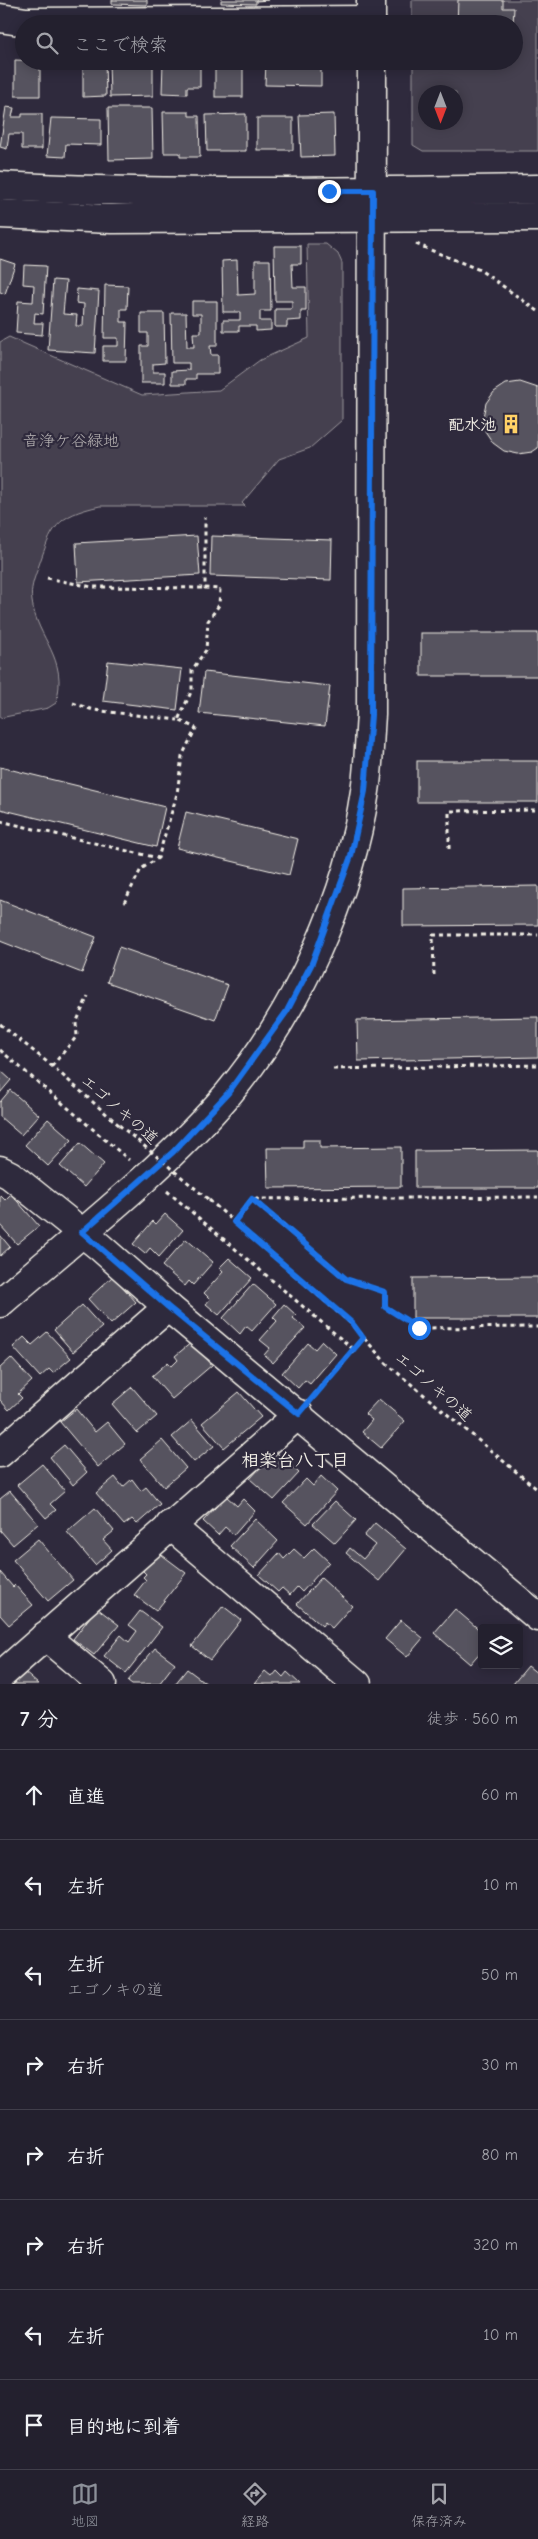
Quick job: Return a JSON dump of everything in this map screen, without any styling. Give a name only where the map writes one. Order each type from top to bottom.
[{"type":"street","points":[[17,13],[184,11],[371,15]]},
{"type":"street","points":[[0,1303],[173,1152],[228,1093],[287,1011],[312,963],[351,856],[365,791],[371,715],[372,70]]},
{"type":"street","points":[[0,186],[69,190],[373,191],[538,189]]},
{"type":"street","points":[[0,214],[111,219],[538,217]]},
{"type":"street","points":[[0,1170],[82,1232],[168,1307],[299,1414],[538,1617]]},
{"type":"street","points":[[0,1453],[168,1307]]},
{"type":"street","points":[[0,1676],[170,1525],[299,1414]]},
{"type":"street","points":[[170,1525],[356,1684]]},
{"type":"street","points":[[46,1636],[102,1684]]},
{"type":"path","points":[[409,241],[480,270],[538,311]]},
{"type":"path","points":[[205,517],[205,588]]},
{"type":"path","points":[[47,578],[92,587],[220,589],[219,605],[208,621],[206,650],[192,670],[192,690],[178,720]]},
{"type":"path","points":[[73,703],[93,710],[178,720],[196,728],[182,756],[177,794],[158,858],[141,869],[124,902]]},
{"type":"path","points":[[449,848],[449,811],[538,810]]},
{"type":"path","points":[[0,821],[158,858]]},
{"type":"path","points":[[434,975],[434,935],[538,935]]},
{"type":"path","points":[[52,1066],[77,1036],[76,1023],[88,996]]},
{"type":"path","name":"エゴノキの道","points":[[0,1024],[52,1066],[118,1126],[209,1200],[352,1323],[363,1338],[376,1348],[387,1364],[538,1490]]},
{"type":"path","points":[[0,1050],[130,1161]]},
{"type":"path","points":[[333,1070],[538,1065]]},
{"type":"path","points":[[165,1190],[354,1349]]},
{"type":"path","points":[[252,1199],[538,1197]]},
{"type":"path","points":[[234,1222],[252,1199]]},
{"type":"path","points":[[252,1199],[346,1279],[385,1292],[385,1307],[419,1328],[538,1327]]},
{"type":"path","points":[[299,1414],[363,1338]]},
{"type":"green space","points":[[412,0],[538,0],[538,151],[423,151],[413,145],[413,70],[523,70],[523,15],[412,15]]},
{"type":"green space","name":"音浄ケ谷緑地","points":[[307,244],[326,244],[338,254],[342,263],[342,420],[310,448],[279,459],[242,503],[245,506],[100,506],[73,514],[57,525],[47,542],[34,580],[32,592],[35,615],[51,649],[58,673],[59,687],[56,703],[48,708],[0,718],[0,342],[9,337],[142,395],[219,390],[260,360],[309,338]]},
{"type":"building","points":[[112,0],[147,0],[147,5],[112,4]]},
{"type":"building","points":[[221,0],[269,0],[256,1],[256,4],[221,3]]},
{"type":"building","points":[[458,0],[503,0],[503,8],[514,8],[514,15],[457,15]]},
{"type":"building","points":[[15,70],[40,70],[40,96],[15,96]]},
{"type":"building","points":[[83,70],[105,70],[106,96],[83,97]]},
{"type":"building","points":[[109,70],[153,70],[153,96],[110,97]]},
{"type":"building","points":[[163,70],[200,70],[200,87],[187,87],[187,94],[162,93]]},
{"type":"building","points":[[215,70],[243,70],[243,97],[215,97]]},
{"type":"building","points":[[266,70],[321,70],[321,86],[265,85]]},
{"type":"building","points":[[6,107],[14,108],[12,117],[22,117],[22,114],[42,114],[42,149],[22,149],[22,134],[9,134],[7,149],[0,147]]},
{"type":"building","points":[[108,108],[152,108],[153,159],[109,160]]},
{"type":"building","points":[[163,112],[189,112],[189,116],[199,116],[200,157],[180,157],[180,153],[164,153]]},
{"type":"building","points":[[246,114],[246,151],[207,151],[206,115]]},
{"type":"building","points":[[334,114],[335,156],[301,157],[299,115]]},
{"type":"building","points":[[51,118],[101,119],[101,145],[66,144],[65,157],[47,156]]},
{"type":"building","points":[[257,118],[293,118],[293,150],[257,150]]},
{"type":"building","points":[[274,246],[301,246],[301,264],[292,264],[293,287],[306,287],[306,311],[301,311],[301,320],[287,321],[287,327],[275,327],[275,309],[292,309],[292,301],[275,301]]},
{"type":"building","points":[[0,259],[15,264],[5,294],[0,292]]},
{"type":"building","points":[[237,260],[238,295],[255,294],[255,260],[270,260],[271,311],[260,311],[260,321],[271,321],[271,330],[256,331],[256,326],[239,326],[239,331],[223,331],[223,320],[240,320],[240,312],[223,312],[222,261]]},
{"type":"building","points":[[24,265],[46,266],[43,314],[35,313],[34,323],[43,323],[42,335],[16,333],[18,301],[33,302],[34,285],[23,284]]},
{"type":"building","points":[[53,280],[66,281],[63,314],[77,315],[76,326],[83,326],[84,304],[76,303],[77,289],[99,291],[95,353],[48,350]]},
{"type":"building","points":[[105,285],[128,286],[127,309],[121,309],[121,322],[127,322],[126,361],[103,361],[103,346],[118,346],[118,338],[104,338]]},
{"type":"building","points":[[192,301],[217,301],[217,346],[210,346],[211,355],[218,355],[218,374],[196,374],[196,379],[186,379],[186,384],[172,384],[172,371],[189,370],[189,363],[172,363],[171,313],[186,313],[187,347],[194,347],[193,333],[201,333],[201,314],[192,314]]},
{"type":"building","points":[[141,313],[164,313],[165,363],[153,364],[153,372],[165,372],[165,383],[141,383],[141,346],[148,346],[148,333],[141,333]]},
{"type":"building","name":"配水池","points":[[520,382],[538,388],[538,448],[532,452],[518,454],[504,451],[493,443],[485,431],[483,417],[486,403],[494,392],[506,384]]},
{"type":"building","points":[[197,536],[200,575],[78,582],[76,543]]},
{"type":"building","points":[[211,536],[332,540],[331,580],[210,576]]},
{"type":"building","points":[[421,633],[538,633],[538,676],[421,676]]},
{"type":"building","points":[[108,661],[182,669],[177,710],[103,701]]},
{"type":"building","points":[[204,672],[330,686],[325,726],[199,713]]},
{"type":"building","points":[[417,761],[538,761],[538,802],[417,802]]},
{"type":"building","points":[[0,767],[165,807],[156,847],[0,809]]},
{"type":"building","points":[[186,812],[298,839],[289,875],[177,848]]},
{"type":"building","points":[[538,886],[538,925],[403,926],[403,888]]},
{"type":"building","points":[[0,900],[96,937],[82,973],[0,941]]},
{"type":"building","points":[[119,947],[228,985],[215,1020],[107,982]]},
{"type":"building","points":[[538,1017],[538,1057],[358,1061],[357,1020]]},
{"type":"building","points":[[0,1070],[11,1080],[0,1093]]},
{"type":"building","points":[[10,1090],[39,1115],[21,1135],[0,1117],[0,1102]]},
{"type":"building","points":[[48,1119],[72,1140],[48,1166],[25,1145]]},
{"type":"building","points":[[303,1140],[320,1140],[320,1148],[401,1147],[401,1187],[268,1188],[267,1148],[303,1148]]},
{"type":"building","points":[[80,1143],[104,1164],[84,1187],[60,1166]]},
{"type":"building","points":[[538,1150],[538,1188],[415,1188],[415,1151]]},
{"type":"building","points":[[11,1194],[39,1226],[17,1244],[0,1225],[0,1195],[5,1200]]},
{"type":"building","points":[[165,1214],[183,1230],[159,1257],[150,1248],[145,1254],[133,1244],[153,1221],[156,1224]]},
{"type":"building","points":[[0,1235],[10,1247],[0,1256]]},
{"type":"building","points":[[186,1239],[213,1262],[193,1285],[189,1281],[185,1286],[162,1266]]},
{"type":"building","points":[[229,1258],[252,1278],[219,1315],[206,1304],[210,1299],[204,1293],[223,1272],[219,1268]]},
{"type":"building","points":[[113,1276],[136,1302],[111,1324],[88,1299]]},
{"type":"building","points":[[538,1277],[538,1318],[413,1318],[413,1278]]},
{"type":"building","points":[[253,1284],[276,1304],[252,1331],[246,1326],[240,1334],[223,1318]]},
{"type":"building","points":[[284,1304],[296,1315],[293,1318],[305,1328],[273,1363],[264,1355],[270,1348],[260,1340],[277,1321],[273,1317]]},
{"type":"building","points":[[82,1305],[102,1327],[73,1352],[54,1330]]},
{"type":"building","points":[[47,1332],[71,1358],[53,1373],[49,1369],[40,1377],[13,1347],[24,1337],[32,1345]]},
{"type":"building","points":[[322,1341],[336,1354],[310,1384],[305,1380],[298,1388],[282,1373],[308,1343],[315,1349]]},
{"type":"building","points":[[192,1342],[212,1365],[172,1399],[152,1376],[168,1362],[172,1366],[178,1360],[175,1356]]},
{"type":"building","points":[[11,1358],[32,1381],[18,1394],[22,1398],[9,1410],[0,1400],[0,1368]]},
{"type":"building","points":[[132,1387],[157,1416],[137,1433],[112,1404]]},
{"type":"building","points":[[239,1392],[261,1417],[224,1448],[202,1423]]},
{"type":"building","points":[[379,1399],[405,1421],[381,1448],[362,1432],[372,1420],[365,1414]]},
{"type":"building","points":[[76,1409],[95,1432],[107,1422],[125,1444],[98,1467],[60,1422]]},
{"type":"building","points":[[192,1420],[214,1446],[194,1462],[172,1437]]},
{"type":"building","points":[[162,1440],[186,1468],[164,1487],[140,1459]]},
{"type":"building","points":[[64,1445],[87,1472],[73,1485],[50,1457]]},
{"type":"building","points":[[275,1451],[299,1473],[274,1500],[250,1479]]},
{"type":"building","points":[[42,1464],[65,1491],[50,1504],[56,1510],[46,1518],[17,1485]]},
{"type":"building","points":[[321,1476],[337,1491],[307,1524],[283,1503],[306,1479],[313,1486]]},
{"type":"building","points":[[115,1477],[123,1487],[132,1479],[141,1491],[146,1487],[160,1504],[137,1524],[132,1519],[124,1525],[96,1493]]},
{"type":"building","points":[[10,1491],[38,1524],[13,1545],[0,1530],[0,1499]]},
{"type":"building","points":[[226,1496],[237,1506],[243,1499],[255,1511],[234,1535],[225,1527],[218,1535],[203,1521]]},
{"type":"building","points":[[335,1501],[356,1520],[335,1543],[313,1524]]},
{"type":"building","points":[[95,1508],[114,1531],[103,1540],[112,1550],[95,1565],[67,1532]]},
{"type":"building","points":[[255,1519],[278,1541],[254,1568],[230,1546]]},
{"type":"building","points":[[375,1523],[406,1549],[379,1581],[346,1553],[350,1548],[363,1559],[375,1545],[364,1536]]},
{"type":"building","points":[[38,1539],[73,1580],[48,1601],[13,1560]]},
{"type":"building","points":[[314,1548],[329,1562],[302,1592],[297,1587],[290,1595],[282,1588],[278,1592],[259,1575],[279,1553],[284,1559],[294,1549],[304,1558]]},
{"type":"building","points":[[158,1552],[186,1573],[156,1611],[134,1595],[146,1580],[143,1577],[146,1574],[143,1571]]},
{"type":"building","points":[[0,1572],[33,1605],[9,1625],[0,1615]]},
{"type":"building","points":[[321,1578],[352,1606],[332,1628],[325,1622],[322,1626],[297,1604]]},
{"type":"building","points":[[223,1606],[241,1620],[210,1660],[192,1646]]},
{"type":"building","points":[[97,1608],[119,1625],[94,1655],[73,1639]]},
{"type":"building","points":[[455,1609],[478,1629],[478,1655],[470,1664],[434,1633]]},
{"type":"building","points":[[140,1611],[162,1627],[126,1673],[104,1656],[121,1635],[129,1642],[137,1631],[129,1625]]},
{"type":"building","points":[[401,1620],[423,1638],[407,1657],[385,1639]]},
{"type":"building","points":[[155,1648],[175,1663],[159,1684],[132,1684],[128,1681]]},
{"type":"building","points":[[528,1666],[538,1674],[538,1684],[513,1684]]},
{"type":"building","points":[[187,1669],[207,1684],[175,1684]]},
{"type":"building","points":[[265,1671],[272,1677],[277,1671],[283,1677],[287,1672],[300,1684],[254,1684]]},
{"type":"building","points":[[24,1672],[38,1684],[13,1684]]},
{"type":"place","name":"配水池","points":[[511,424]]},
{"type":"district","name":"相楽台八丁目","points":[[295,1460]]},
{"type":"route","points":[[329,191],[373,191],[371,715],[365,791],[351,856],[312,963],[287,1011],[228,1093],[173,1152],[82,1232],[168,1307],[299,1414],[363,1338],[352,1323],[234,1222],[252,1199],[346,1279],[385,1292],[385,1307],[419,1328]]}]
